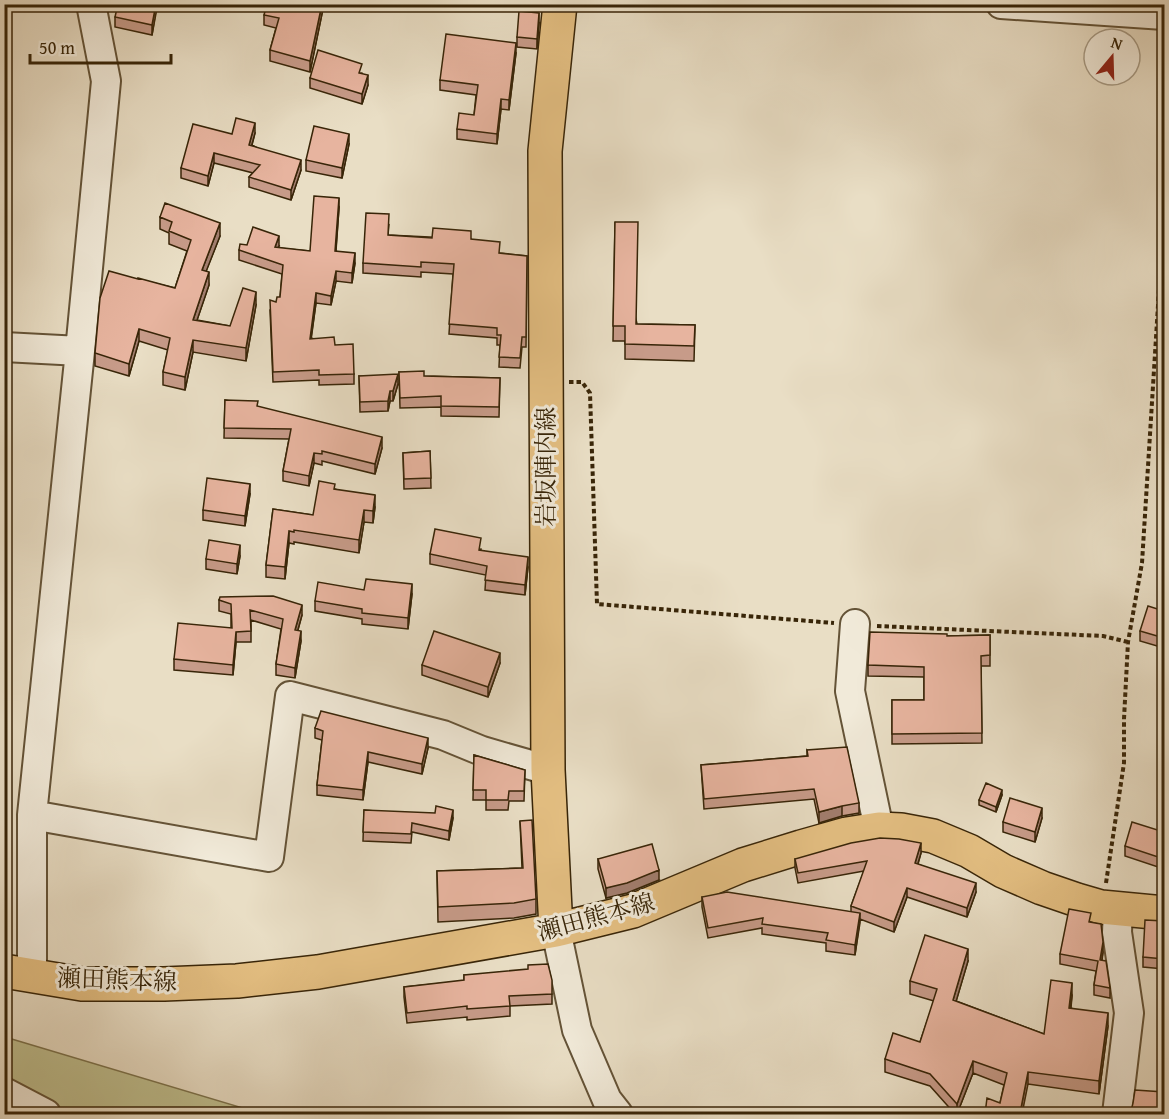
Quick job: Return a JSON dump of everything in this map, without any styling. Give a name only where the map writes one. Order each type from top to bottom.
[{"type":"main road","name":"岩坂陣内線","points":[[556,930],[548,770],[545,152],[560,4]]},
{"type":"main road","name":"瀬田熊本線","points":[[18,973],[82,984],[164,984],[237,981],[318,972],[556,930],[633,911],[743,866],[847,834],[879,829],[901,830],[933,836],[969,851],[1003,871],[1042,888],[1109,908],[1164,913]]},
{"type":"street","points":[[18,973],[106,81],[91,4]]},
{"type":"street","points":[[1001,4],[1164,15]]},
{"type":"street","points":[[4,347],[80,351]]},
{"type":"street","points":[[855,624],[850,691],[879,829]]},
{"type":"street","points":[[32,815],[269,857],[290,696],[443,735],[482,751],[548,770]]},
{"type":"street","points":[[1109,908],[1117,932],[1129,1013],[1116,1114]]},
{"type":"street","points":[[556,930],[577,1030],[607,1100],[618,1114]]},
{"type":"street","points":[[4,1092],[45,1114]]},
{"type":"path","points":[[1109,908],[1105,893],[1124,763],[1128,642],[1143,563],[1164,209]]},
{"type":"path","points":[[546,382],[582,382],[590,393],[597,604],[855,624],[1103,636],[1128,642]]},
{"type":"green space","points":[[5,1037],[263,1114],[5,1114]]},
{"type":"building","points":[[118,4],[156,4],[152,25],[115,17]]},
{"type":"building","points":[[267,4],[322,4],[310,61],[270,50],[279,18],[264,15]]},
{"type":"building","points":[[519,11],[539,13],[537,39],[517,37]]},
{"type":"building","points":[[446,34],[516,43],[509,100],[501,99],[497,134],[457,129],[459,113],[474,115],[478,85],[440,80]]},
{"type":"building","points":[[318,50],[362,64],[359,73],[368,75],[362,94],[310,78]]},
{"type":"building","points":[[236,118],[255,123],[249,145],[301,160],[291,190],[249,177],[260,165],[214,153],[208,176],[181,168],[193,124],[232,134]]},
{"type":"building","points":[[314,126],[349,134],[342,168],[306,160]]},
{"type":"building","points":[[314,196],[339,198],[335,251],[355,253],[352,273],[336,271],[331,296],[316,293],[310,339],[334,337],[335,345],[353,344],[354,374],[319,375],[319,370],[273,372],[270,300],[276,302],[277,297],[280,297],[283,265],[239,250],[240,244],[247,245],[253,227],[279,236],[275,247],[310,251]]},
{"type":"building","points":[[165,203],[220,223],[202,270],[209,272],[193,320],[230,326],[243,288],[256,292],[246,348],[193,340],[185,377],[163,372],[170,338],[139,329],[129,364],[95,353],[100,298],[109,271],[175,288],[191,240],[169,231],[172,222],[160,217]]},
{"type":"building","points":[[366,213],[389,214],[388,235],[432,238],[433,228],[471,231],[471,239],[500,242],[499,253],[527,256],[526,337],[522,337],[520,358],[499,357],[501,335],[497,335],[497,328],[449,324],[454,264],[421,262],[421,267],[363,263]]},
{"type":"building","points":[[615,222],[638,222],[636,324],[695,325],[694,346],[625,344],[625,326],[613,326]]},
{"type":"building","points":[[424,371],[424,376],[500,378],[499,407],[441,406],[441,396],[400,398],[399,372]]},
{"type":"building","points":[[398,374],[388,401],[360,402],[359,376]]},
{"type":"building","points":[[225,400],[258,401],[257,406],[382,437],[375,464],[322,451],[322,454],[314,453],[309,476],[283,471],[291,429],[224,428]]},
{"type":"building","points":[[430,451],[431,478],[404,479],[403,453]]},
{"type":"building","points":[[207,478],[250,484],[245,516],[203,510]]},
{"type":"building","points":[[319,481],[335,484],[334,489],[375,495],[373,511],[364,510],[359,540],[289,531],[285,567],[266,565],[273,509],[313,515]]},
{"type":"building","points":[[435,529],[481,538],[479,550],[528,557],[525,585],[485,580],[487,566],[430,554]]},
{"type":"building","points":[[209,540],[240,545],[237,564],[206,559]]},
{"type":"building","points":[[366,579],[412,584],[408,618],[362,613],[362,609],[315,601],[318,582],[364,590]]},
{"type":"building","points":[[273,596],[302,605],[295,630],[301,631],[295,668],[276,664],[283,619],[250,610],[251,631],[236,632],[233,665],[174,659],[178,623],[232,628],[231,604],[219,600],[220,597]]},
{"type":"building","points":[[1148,606],[1164,611],[1164,638],[1140,631]]},
{"type":"building","points":[[434,631],[500,653],[488,687],[422,665]]},
{"type":"building","points":[[870,632],[947,634],[947,636],[990,635],[990,655],[981,656],[982,733],[892,734],[892,700],[924,700],[924,667],[868,665]]},
{"type":"building","points":[[321,711],[428,738],[422,764],[368,752],[363,790],[317,785],[323,731],[315,728]]},
{"type":"building","points":[[847,747],[859,803],[819,812],[814,789],[704,799],[701,765],[808,756],[807,750]]},
{"type":"building","points":[[474,755],[525,770],[524,791],[509,791],[508,800],[486,800],[486,790],[473,790]]},
{"type":"building","points":[[986,783],[1002,790],[996,807],[979,800]]},
{"type":"building","points":[[1010,798],[1042,808],[1035,832],[1003,822]]},
{"type":"building","points":[[436,806],[453,810],[449,831],[412,823],[411,834],[363,832],[364,810],[435,813]]},
{"type":"building","points":[[532,820],[536,899],[514,903],[438,907],[437,871],[523,868],[520,821]]},
{"type":"building","points":[[1132,822],[1164,832],[1164,859],[1125,846]]},
{"type":"building","points":[[880,838],[921,843],[915,863],[976,883],[967,908],[907,888],[894,922],[851,906],[867,861],[798,873],[795,859],[851,843]]},
{"type":"building","points":[[652,844],[659,870],[627,883],[606,888],[598,859]]},
{"type":"building","points":[[727,892],[860,913],[855,945],[826,940],[828,933],[762,924],[763,918],[708,928],[702,897]]},
{"type":"building","points":[[1069,909],[1091,913],[1089,922],[1101,924],[1103,942],[1100,960],[1106,961],[1110,988],[1094,985],[1098,961],[1060,954]]},
{"type":"building","points":[[1145,920],[1164,921],[1164,959],[1143,957]]},
{"type":"building","points":[[925,935],[968,949],[953,1000],[1044,1034],[1051,980],[1072,983],[1069,1008],[1108,1013],[1099,1081],[1028,1072],[1021,1108],[1097,1114],[985,1114],[987,1098],[1000,1103],[1007,1073],[973,1061],[957,1104],[930,1074],[885,1059],[893,1033],[920,1042],[937,989],[910,981]]},
{"type":"building","points":[[548,964],[552,980],[552,994],[509,996],[510,1006],[467,1009],[467,1006],[407,1013],[404,987],[464,980],[464,975],[528,969],[528,965]]},
{"type":"building","points":[[1135,1090],[1164,1092],[1164,1114],[1126,1114],[1131,1111]]}]
